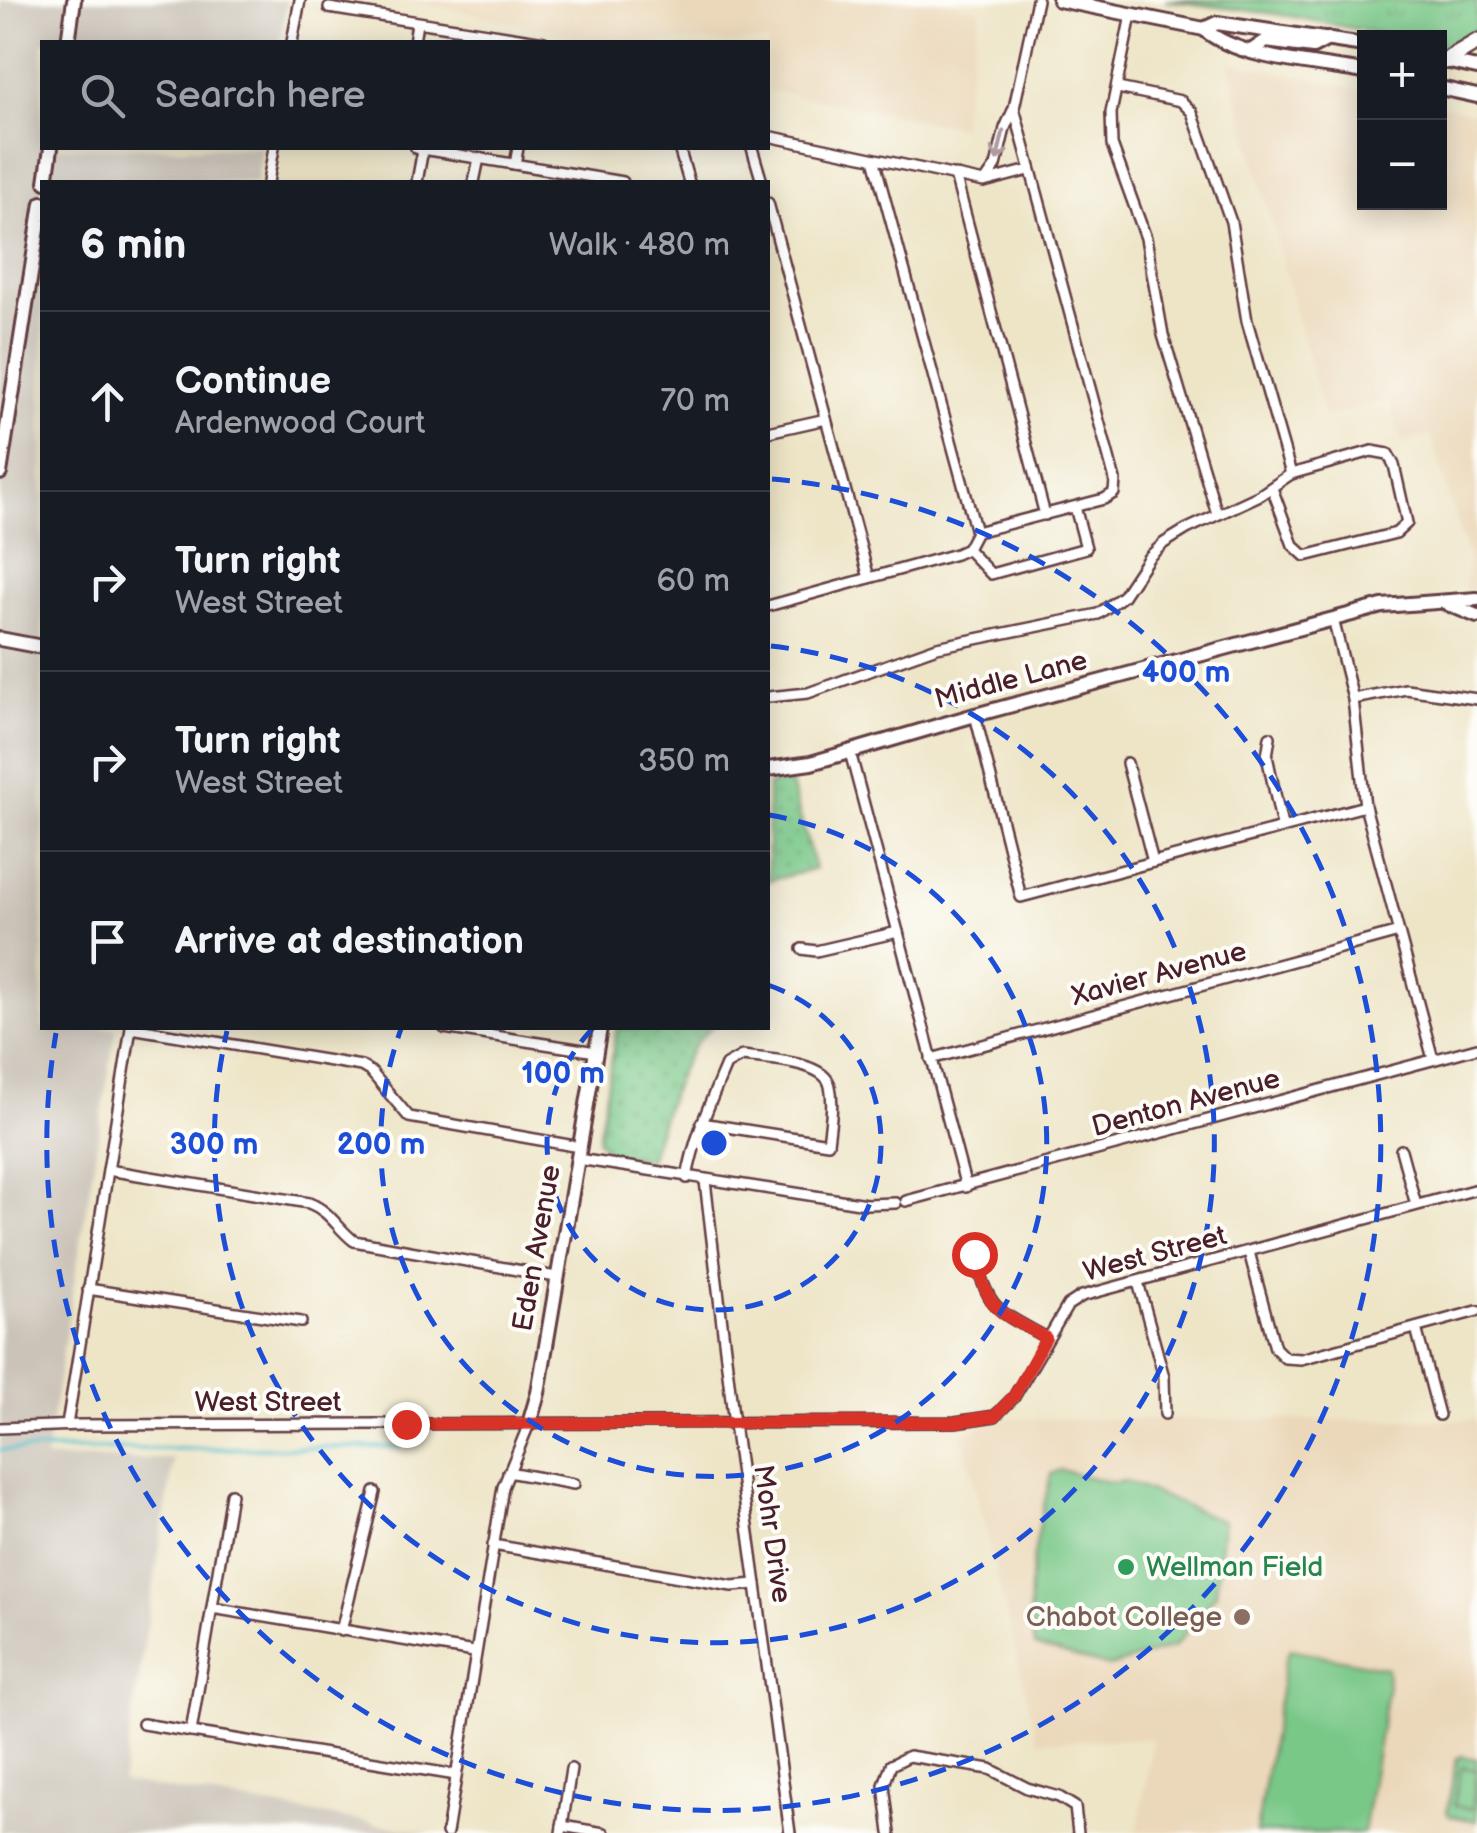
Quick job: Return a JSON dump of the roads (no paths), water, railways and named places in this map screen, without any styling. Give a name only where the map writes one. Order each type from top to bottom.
[{"type":"main road","points":[[1447,57],[1477,42]]},
{"type":"street","points":[[68,40],[74,0]]},
{"type":"street","points":[[292,40],[300,0]]},
{"type":"street","points":[[984,182],[996,166],[1014,108],[1037,0]]},
{"type":"street","points":[[1059,0],[1204,29],[1216,40],[1251,51],[1357,71]]},
{"type":"street","points":[[329,8],[527,40]]},
{"type":"street","points":[[1131,15],[1110,123],[1112,145],[1146,238],[1162,334],[1217,514]]},
{"type":"street","points":[[414,40],[417,23]]},
{"type":"street","points":[[1204,29],[1217,23],[1357,44]]},
{"type":"street","points":[[1251,51],[1266,41],[1314,46],[1331,38]]},
{"type":"street","points":[[1447,61],[1477,68]]},
{"type":"street","points":[[1118,88],[1181,101],[1192,112],[1230,222],[1247,322],[1291,474]]},
{"type":"street","points":[[1447,90],[1477,96]]},
{"type":"street","points":[[976,532],[1110,496],[1115,480],[1014,108]]},
{"type":"street","points":[[770,136],[984,182],[1029,170]]},
{"type":"street","points":[[46,180],[51,150]]},
{"type":"street","points":[[268,180],[274,150]]},
{"type":"street","points":[[417,180],[419,150]]},
{"type":"street","points":[[431,150],[611,180]]},
{"type":"street","points":[[515,164],[518,150]]},
{"type":"street","points":[[681,150],[688,180]]},
{"type":"street","points":[[753,150],[761,180]]},
{"type":"street","points":[[474,180],[478,158]]},
{"type":"street","points":[[770,605],[966,549],[976,532],[874,159]]},
{"type":"street","points":[[955,176],[1046,515]]},
{"type":"street","points":[[770,211],[869,578]]},
{"type":"street","points":[[0,473],[40,216]]},
{"type":"street","points":[[770,432],[826,419]]},
{"type":"street","points":[[770,697],[808,692],[937,647],[1098,614],[1124,596],[1149,557],[1164,543],[1272,488],[1291,474],[1384,452],[1391,456],[1408,523],[1402,531],[1390,535],[1305,556],[1293,545],[1272,488]]},
{"type":"street","points":[[966,549],[991,574],[1086,548],[1074,507]]},
{"type":"street","name":"Middle Lane","points":[[770,770],[811,763],[1333,619],[1409,602],[1477,599]]},
{"type":"street","name":"Middle Lane","points":[[1442,602],[1477,616]]},
{"type":"street","points":[[1333,619],[1353,699],[1365,806],[1434,1059]]},
{"type":"street","points":[[0,639],[40,647]]},
{"type":"street","points":[[1353,699],[1406,689],[1477,698]]},
{"type":"street","points":[[976,715],[1021,897],[1365,806]]},
{"type":"street","points":[[1270,737],[1267,756],[1282,826]]},
{"type":"street","points":[[850,752],[966,1187]]},
{"type":"street","points":[[1127,764],[1153,862]]},
{"type":"street","points":[[802,949],[816,951],[898,932]]},
{"type":"street","name":"Xavier Avenue","points":[[932,1059],[1399,932]]},
{"type":"street","points":[[67,1425],[131,1030]]},
{"type":"street","name":"Denton Avenue","points":[[143,1030],[361,1066],[372,1072],[409,1117],[687,1178],[866,1204],[901,1202],[966,1187],[1477,1048]]},
{"type":"street","points":[[457,1030],[596,1052]]},
{"type":"street","name":"Eden Avenue","points":[[446,1833],[474,1652],[508,1472],[536,1406],[600,1030]]},
{"type":"street","points":[[687,1178],[701,1123],[726,1065],[742,1056],[816,1068],[826,1075],[831,1086],[828,1143],[701,1123]]},
{"type":"street","points":[[1401,1150],[1416,1205]]},
{"type":"street","points":[[108,1170],[310,1203],[325,1209],[354,1241],[556,1277]]},
{"type":"street","name":"Mohr Drive","points":[[705,1181],[790,1833]]},
{"type":"street","name":"West Street","points":[[0,1428],[955,1422],[995,1416],[1014,1396],[1068,1304],[1082,1296],[1477,1188]]},
{"type":"street","points":[[1249,1252],[1275,1348],[1285,1358],[1301,1359],[1477,1311]]},
{"type":"street","points":[[974,1254],[984,1292],[994,1308],[1046,1338]]},
{"type":"street","points":[[1138,1282],[1164,1377],[1165,1414]]},
{"type":"street","points":[[88,1289],[301,1322]]},
{"type":"street","points":[[1416,1328],[1439,1416]]},
{"type":"street","points":[[508,1472],[574,1484]]},
{"type":"street","points":[[341,1631],[376,1492]]},
{"type":"street","points":[[191,1732],[231,1494]]},
{"type":"street","points":[[493,1545],[732,1586],[756,1584]]},
{"type":"street","points":[[212,1608],[474,1652]]},
{"type":"street","points":[[143,1724],[456,1775]]},
{"type":"street","points":[[890,1833],[884,1785],[891,1765],[909,1756],[990,1770],[1027,1788],[1059,1796],[1075,1807],[1078,1833]]},
{"type":"street","points":[[571,1769],[562,1829],[604,1833]]},
{"type":"waterway","points":[[0,1450],[400,1447]]},
{"type":"place","name":"Wellman Field","points":[[1126,1567]]},
{"type":"place","name":"Chabot College","points":[[1242,1617]]}]
